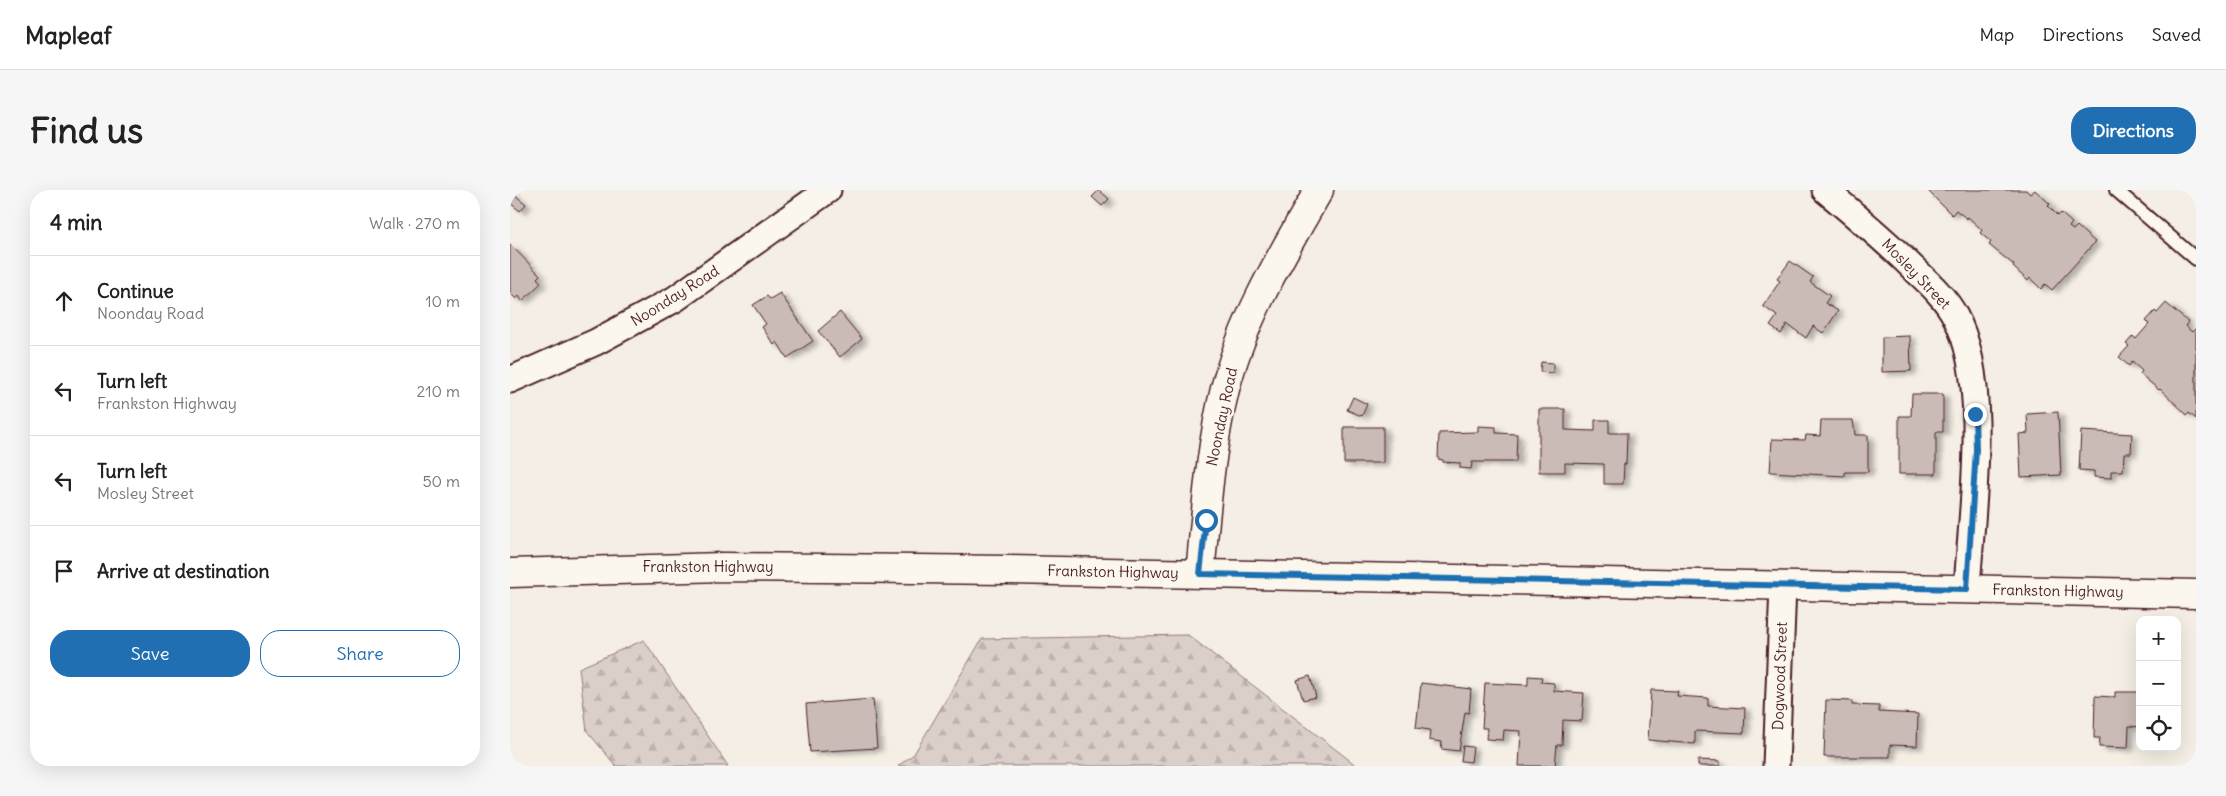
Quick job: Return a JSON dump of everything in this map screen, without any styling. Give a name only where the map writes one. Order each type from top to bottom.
[{"type":"main road","name":"Noonday Road","points":[[1200,574],[1212,455],[1226,388],[1249,321],[1319,190]]},
{"type":"main road","name":"Frankston Highway","points":[[510,572],[644,568],[800,567],[2196,594]]},
{"type":"street","name":"Noonday Road","points":[[510,380],[596,342],[675,298],[828,190]]},
{"type":"street","name":"Mosley Street","points":[[1825,190],[1867,225],[1924,278],[1944,300],[1962,330],[1967,347],[1974,391],[1976,450],[1967,589]]},
{"type":"street","name":"Dogwood Street","points":[[1776,766],[1784,586]]},
{"type":"lane","points":[[2116,190],[2196,259]]},
{"type":"green space","points":[[1188,635],[1357,766],[898,766],[914,754],[982,639]]},
{"type":"green space","points":[[644,640],[728,766],[616,766],[587,731],[579,668]]},
{"type":"building","points":[[1099,190],[1109,199],[1102,206],[1092,197]]},
{"type":"building","points":[[1927,190],[2026,190],[2030,194],[2035,190],[2050,204],[2048,206],[2058,216],[2061,213],[2072,223],[2069,227],[2073,230],[2077,226],[2095,242],[2052,290],[2045,284],[2041,289],[2030,278],[2028,281],[2013,267],[2014,265],[1989,245],[1991,242],[1980,233],[1982,230],[1968,217],[1967,219],[1956,210],[1952,215]]},
{"type":"building","points":[[510,191],[526,204],[520,211],[510,203]]},
{"type":"building","points":[[510,244],[540,275],[537,278],[541,283],[522,301],[519,296],[516,299],[510,293]]},
{"type":"building","points":[[1790,261],[1813,277],[1810,282],[1830,296],[1825,303],[1838,311],[1823,333],[1813,326],[1806,338],[1787,324],[1781,334],[1770,326],[1777,316],[1763,306],[1780,281],[1777,279]]},
{"type":"building","points":[[780,293],[813,341],[787,358],[777,342],[774,345],[762,327],[766,324],[753,305],[767,296],[770,299]]},
{"type":"building","points":[[2166,303],[2188,322],[2185,326],[2192,332],[2196,328],[2196,419],[2189,413],[2187,415],[2160,389],[2140,374],[2142,371],[2132,362],[2129,366],[2119,357],[2129,346],[2126,344],[2133,336],[2136,339],[2149,324],[2146,321]]},
{"type":"building","points":[[840,312],[862,339],[840,357],[818,331]]},
{"type":"building","points":[[1910,336],[1911,371],[1882,372],[1882,337]]},
{"type":"building","points":[[1541,362],[1553,363],[1553,373],[1540,372]]},
{"type":"building","points":[[1912,394],[1943,394],[1943,432],[1936,432],[1936,474],[1899,474],[1899,416],[1911,416]]},
{"type":"building","points":[[1353,397],[1367,404],[1362,416],[1347,410]]},
{"type":"building","points":[[1539,409],[1565,409],[1565,430],[1595,431],[1595,420],[1609,420],[1609,433],[1627,433],[1623,484],[1604,484],[1604,464],[1565,463],[1565,472],[1539,472]]},
{"type":"building","points":[[2058,412],[2061,475],[2021,477],[2019,434],[2028,433],[2027,414]]},
{"type":"building","points":[[1821,420],[1853,420],[1855,435],[1868,435],[1868,472],[1845,472],[1845,476],[1770,472],[1772,439],[1805,440],[1806,435],[1820,436]]},
{"type":"building","points":[[1478,426],[1496,427],[1496,433],[1517,434],[1516,462],[1472,462],[1471,469],[1460,468],[1460,463],[1443,462],[1443,460],[1438,459],[1439,433],[1478,432]]},
{"type":"building","points":[[1344,427],[1383,427],[1383,463],[1344,463]]},
{"type":"building","points":[[2081,431],[2132,434],[2131,453],[2124,453],[2123,471],[2111,471],[2111,478],[2094,477],[2094,471],[2079,470]]},
{"type":"building","points":[[1310,676],[1316,697],[1303,700],[1297,680]]},
{"type":"building","points":[[1528,676],[1542,677],[1541,682],[1554,683],[1554,691],[1584,693],[1582,721],[1563,720],[1562,745],[1557,745],[1555,766],[1519,766],[1521,731],[1504,730],[1503,740],[1486,739],[1487,728],[1482,728],[1485,683],[1528,685]]},
{"type":"building","points":[[1421,683],[1471,689],[1469,713],[1465,712],[1459,751],[1441,749],[1442,742],[1429,740],[1430,730],[1416,728]]},
{"type":"building","points":[[1651,690],[1678,691],[1677,696],[1708,698],[1708,706],[1745,708],[1744,733],[1695,731],[1695,744],[1648,740]]},
{"type":"building","points":[[2115,692],[2136,692],[2136,727],[2129,726],[2128,748],[2099,747],[2100,738],[2094,738],[2095,696],[2115,697]]},
{"type":"building","points":[[873,699],[877,748],[810,752],[806,704]]},
{"type":"building","points":[[1826,700],[1852,701],[1852,705],[1879,706],[1879,712],[1918,714],[1917,746],[1890,745],[1890,757],[1824,757]]},
{"type":"building","points":[[1463,746],[1473,747],[1471,762],[1461,761]]},
{"type":"building","points":[[1698,760],[1720,761],[1720,766],[1698,766]]},
{"type":"route","points":[[1206,520],[1200,574],[1967,589],[1976,450],[1975,414]]}]
